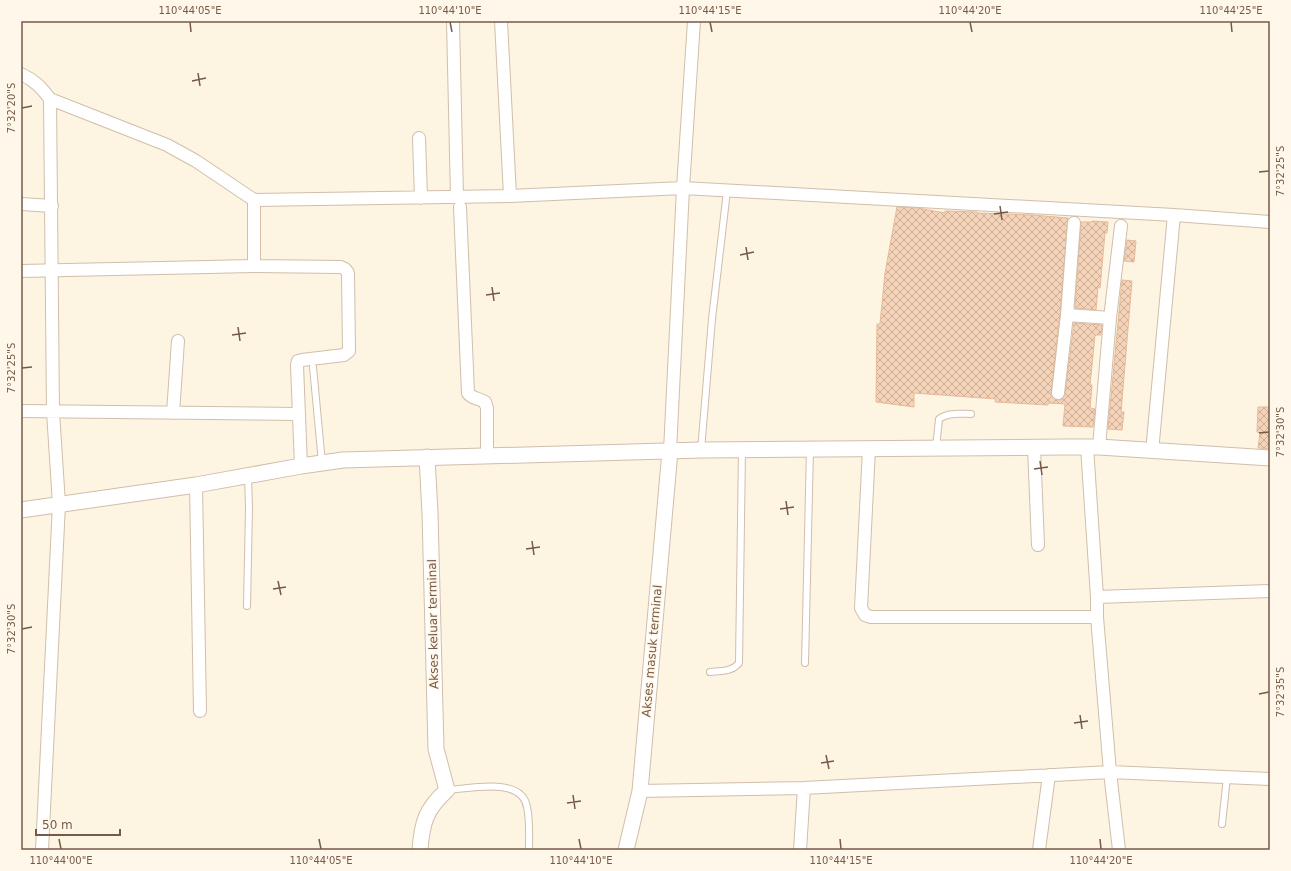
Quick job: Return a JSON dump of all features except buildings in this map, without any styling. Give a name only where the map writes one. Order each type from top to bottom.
[{"type":"street","points":[[453,21],[459,202],[468,392],[473,397],[481,399],[485,402],[487,408],[487,456]]},
{"type":"street","points":[[501,21],[510,196]]},
{"type":"street","points":[[670,451],[683,188],[694,21]]},
{"type":"street","points":[[21,74],[41,87],[50,99],[167,145],[196,161],[254,200],[421,198],[459,202],[510,196],[683,188],[1174,214],[1270,222]]},
{"type":"street","points":[[42,850],[59,504],[53,412],[50,99]]},
{"type":"street","points":[[418,138],[421,198]]},
{"type":"street","points":[[254,200],[254,266]]},
{"type":"street","points":[[21,204],[52,206]]},
{"type":"street","points":[[1153,451],[1174,214]]},
{"type":"street","points":[[1058,393],[1074,223]]},
{"type":"street","points":[[1120,850],[1110,772],[1097,617],[1093,447],[1121,226]]},
{"type":"street","points":[[21,272],[254,266],[341,267],[345,269],[348,273],[349,352],[344,355],[302,360],[298,361],[297,364],[301,466]]},
{"type":"street","points":[[1066,315],[1110,318]]},
{"type":"street","points":[[173,413],[178,341]]},
{"type":"street","points":[[21,411],[299,414]]},
{"type":"street","points":[[21,510],[196,485],[343,460],[701,450],[1034,447],[1093,447],[1270,458]]},
{"type":"street","points":[[1034,447],[1038,545]]},
{"type":"street","points":[[869,449],[861,608],[865,615],[871,617],[1097,617]]},
{"type":"street","name":"Akses masuk terminal","points":[[626,850],[640,791],[670,451]]},
{"type":"street","name":"Akses keluar terminal","points":[[428,457],[436,749],[447,790]]},
{"type":"street","points":[[196,485],[200,711]]},
{"type":"street","points":[[1097,597],[1270,591]]},
{"type":"street","points":[[640,791],[804,788],[1110,772],[1270,779]]},
{"type":"street","points":[[1040,850],[1049,776]]},
{"type":"street","points":[[800,850],[804,788]]},
{"type":"street","points":[[420,850],[422,828],[429,812],[436,800],[447,790]]},
{"type":"lane","points":[[701,450],[712,319],[727,191]]},
{"type":"lane","points":[[313,367],[322,463]]},
{"type":"lane","points":[[936,448],[939,419],[949,414],[970,414]]},
{"type":"lane","points":[[804,663],[810,449]]},
{"type":"lane","points":[[710,672],[731,670],[739,663],[742,450]]},
{"type":"lane","points":[[247,606],[249,509],[248,475]]},
{"type":"lane","points":[[1222,824],[1227,777]]},
{"type":"lane","points":[[447,790],[500,786],[512,789],[521,794],[527,805],[529,850]]}]
